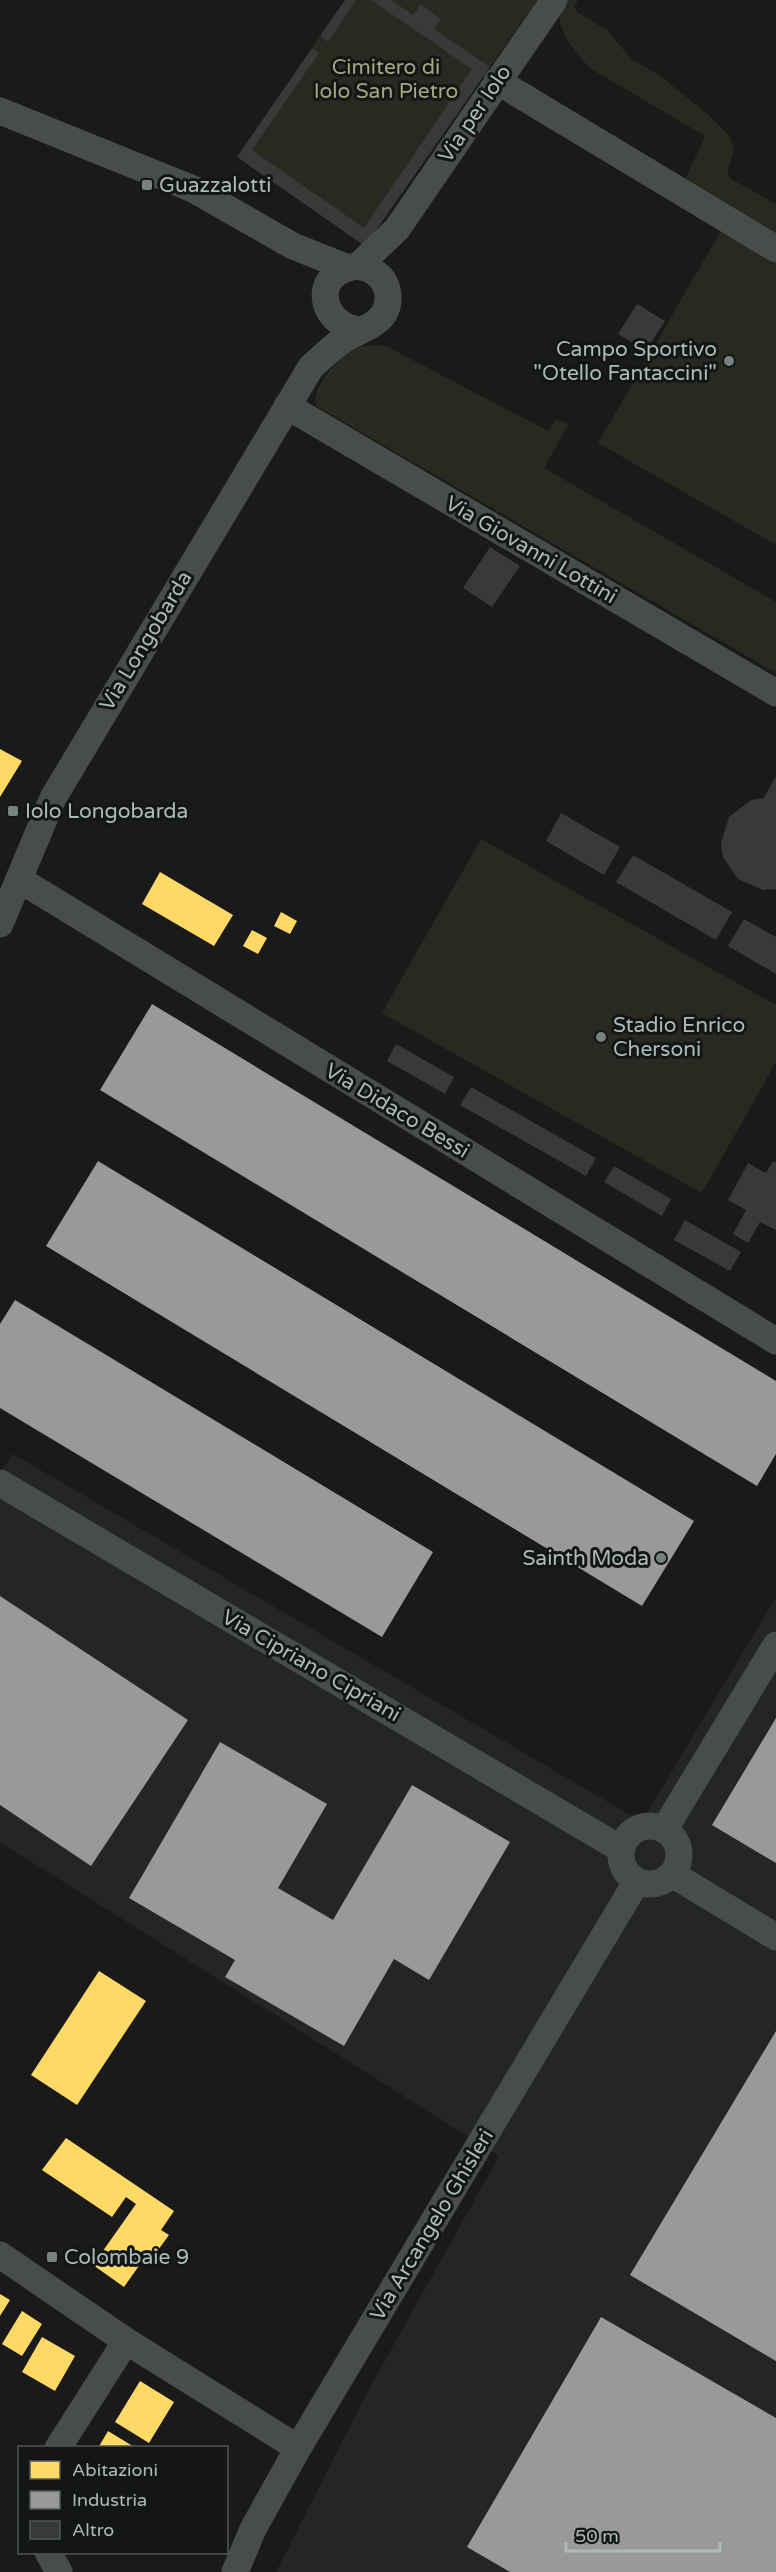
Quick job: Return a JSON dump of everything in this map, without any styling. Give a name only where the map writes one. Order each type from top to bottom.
[{"type":"street","name":"Via per Iolo","points":[[353,267],[398,229],[554,0]]},
{"type":"street","points":[[497,81],[776,249]]},
{"type":"street","points":[[0,111],[193,189],[293,246],[353,267],[368,268],[384,280]]},
{"type":"street","name":"Via per Iolo","points":[[384,280],[398,229]]},
{"type":"street","points":[[293,246],[340,325],[361,330]]},
{"type":"street","name":"Via Longobarda","points":[[0,924],[53,798],[311,367],[332,279],[353,267]]},
{"type":"street","name":"Via Longobarda","points":[[311,367],[361,330],[380,320],[386,311],[388,290],[384,280]]},
{"type":"street","name":"Via Giovanni Lottini","points":[[287,406],[776,693]]},
{"type":"street","name":"Via Didaco Bessi","points":[[20,880],[776,1341]]},
{"type":"street","name":"Via Cipriano Cipriani","points":[[0,1483],[621,1849]]},
{"type":"street","points":[[664,1830],[776,1645]]},
{"type":"street","points":[[656,1827],[664,1830],[671,1836],[678,1851],[676,1867],[672,1874],[655,1884],[637,1881],[623,1868],[621,1849],[625,1840],[638,1829],[656,1827]]},
{"type":"street","points":[[672,1874],[776,1936]]},
{"type":"street","name":"Via Arcangelo Ghisleri","points":[[235,2572],[253,2529],[298,2448],[637,1881]]},
{"type":"street","points":[[0,2255],[126,2341],[298,2448]]},
{"type":"street","points":[[59,2446],[126,2341]]},
{"type":"street","points":[[49,2554],[59,2572]]},
{"type":"shaded area","points":[[13,1454],[642,1822],[776,1597],[776,2572],[276,2572],[369,2389],[499,2156],[0,1842],[0,1472]]},
{"type":"green space","name":"Cimitero di Iolo San Pietro","points":[[345,0],[537,0],[365,246],[237,157]]},
{"type":"green space","points":[[567,0],[578,0],[574,7],[576,11],[608,31],[631,59],[659,75],[712,118],[730,137],[734,150],[727,174],[731,179],[776,204],[776,237],[695,190],[686,178],[705,136],[593,70],[570,45],[562,29],[560,11]]},
{"type":"green space","name":"Campo Sportivo \"Otello Fantaccini\"","points":[[722,229],[776,260],[776,545],[598,443]]},
{"type":"green space","points":[[384,345],[548,431],[556,419],[569,424],[544,468],[776,602],[776,673],[316,406],[317,391],[328,373],[342,357],[356,348]]},
{"type":"green space","name":"Stadio Enrico Chersoni","points":[[481,839],[776,1005],[776,1062],[702,1193],[382,1013]]},
{"type":"building: Abitazioni","points":[[0,749],[22,761],[0,797]]},
{"type":"building: Abitazioni","points":[[160,872],[233,915],[214,946],[142,904]]},
{"type":"building: Abitazioni","points":[[281,912],[297,921],[290,934],[274,926]]},
{"type":"building: Abitazioni","points":[[252,930],[267,938],[258,954],[243,946]]},
{"type":"building: Abitazioni","points":[[99,1971],[146,2001],[77,2105],[31,2075]]},
{"type":"building: Abitazioni","points":[[66,2138],[174,2211],[161,2230],[169,2235],[153,2257],[148,2253],[124,2287],[93,2265],[136,2204],[126,2197],[112,2217],[42,2170]]},
{"type":"building: Abitazioni","points":[[0,2294],[10,2300],[0,2316]]},
{"type":"building: Abitazioni","points":[[22,2311],[42,2324],[22,2356],[2,2344]]},
{"type":"building: Abitazioni","points":[[42,2337],[75,2356],[55,2391],[22,2372]]},
{"type":"building: Abitazioni","points":[[140,2381],[174,2402],[149,2443],[115,2422]]},
{"type":"building: Abitazioni","points":[[108,2431],[133,2446],[99,2446]]},
{"type":"building: Industria","points":[[152,1004],[776,1381],[776,1454],[757,1486],[100,1090]]},
{"type":"building: Industria","points":[[98,1161],[694,1521],[642,1606],[46,1246]]},
{"type":"building: Industria","points":[[15,1300],[433,1552],[382,1637],[0,1408],[0,1324]]},
{"type":"building: Industria","points":[[0,1596],[188,1720],[91,1866],[0,1805]]},
{"type":"building: Industria","points":[[776,1718],[776,1863],[712,1825]]},
{"type":"building: Industria","points":[[220,1742],[327,1804],[278,1888],[333,1920],[412,1785],[510,1842],[429,1980],[394,1959],[344,2046],[225,1977],[235,1960],[129,1898]]},
{"type":"building: Industria","points":[[776,2031],[776,2361],[630,2275]]},
{"type":"building: Industria","points":[[601,2317],[776,2418],[776,2572],[510,2572],[467,2547]]},
{"type":"building: Altro","points":[[345,0],[356,0],[328,42],[320,36]]},
{"type":"building: Altro","points":[[371,0],[391,0],[413,15],[421,4],[441,19],[434,29],[490,67],[365,246],[237,157],[312,48],[319,53],[252,150],[364,228],[472,69]]},
{"type":"building: Altro","points":[[637,304],[665,321],[646,351],[618,334]]},
{"type":"building: Altro","points":[[490,547],[520,566],[492,607],[463,588]]},
{"type":"building: Altro","points":[[776,776],[776,889],[763,890],[738,879],[723,857],[721,843],[729,817],[751,800],[764,798]]},
{"type":"building: Altro","points":[[561,813],[620,847],[604,875],[546,841]]},
{"type":"building: Altro","points":[[633,855],[732,912],[716,940],[616,882]]},
{"type":"building: Altro","points":[[744,919],[776,937],[776,974],[728,946]]},
{"type":"building: Altro","points":[[396,1044],[454,1077],[445,1094],[387,1061]]},
{"type":"building: Altro","points":[[471,1087],[596,1158],[586,1176],[460,1105]]},
{"type":"building: Altro","points":[[773,1161],[776,1163],[776,1230],[760,1222],[748,1243],[733,1234],[746,1210],[728,1200],[748,1163],[766,1173]]},
{"type":"building: Altro","points":[[614,1166],[671,1199],[662,1216],[604,1182]]},
{"type":"building: Altro","points":[[685,1220],[741,1252],[730,1271],[674,1240]]},
{"type":"place","name":"Guazzalotti","points":[[147,185]]},
{"type":"place","name":"Campo Sportivo \"Otello Fantaccini\"","points":[[729,361]]},
{"type":"place","name":"Iolo Longobarda","points":[[13,811]]},
{"type":"place","name":"Stadio Enrico Chersoni","points":[[601,1037]]},
{"type":"place","name":"Sainth Moda","points":[[661,1558]]},
{"type":"place","name":"Colombaie 9","points":[[52,2257]]}]
